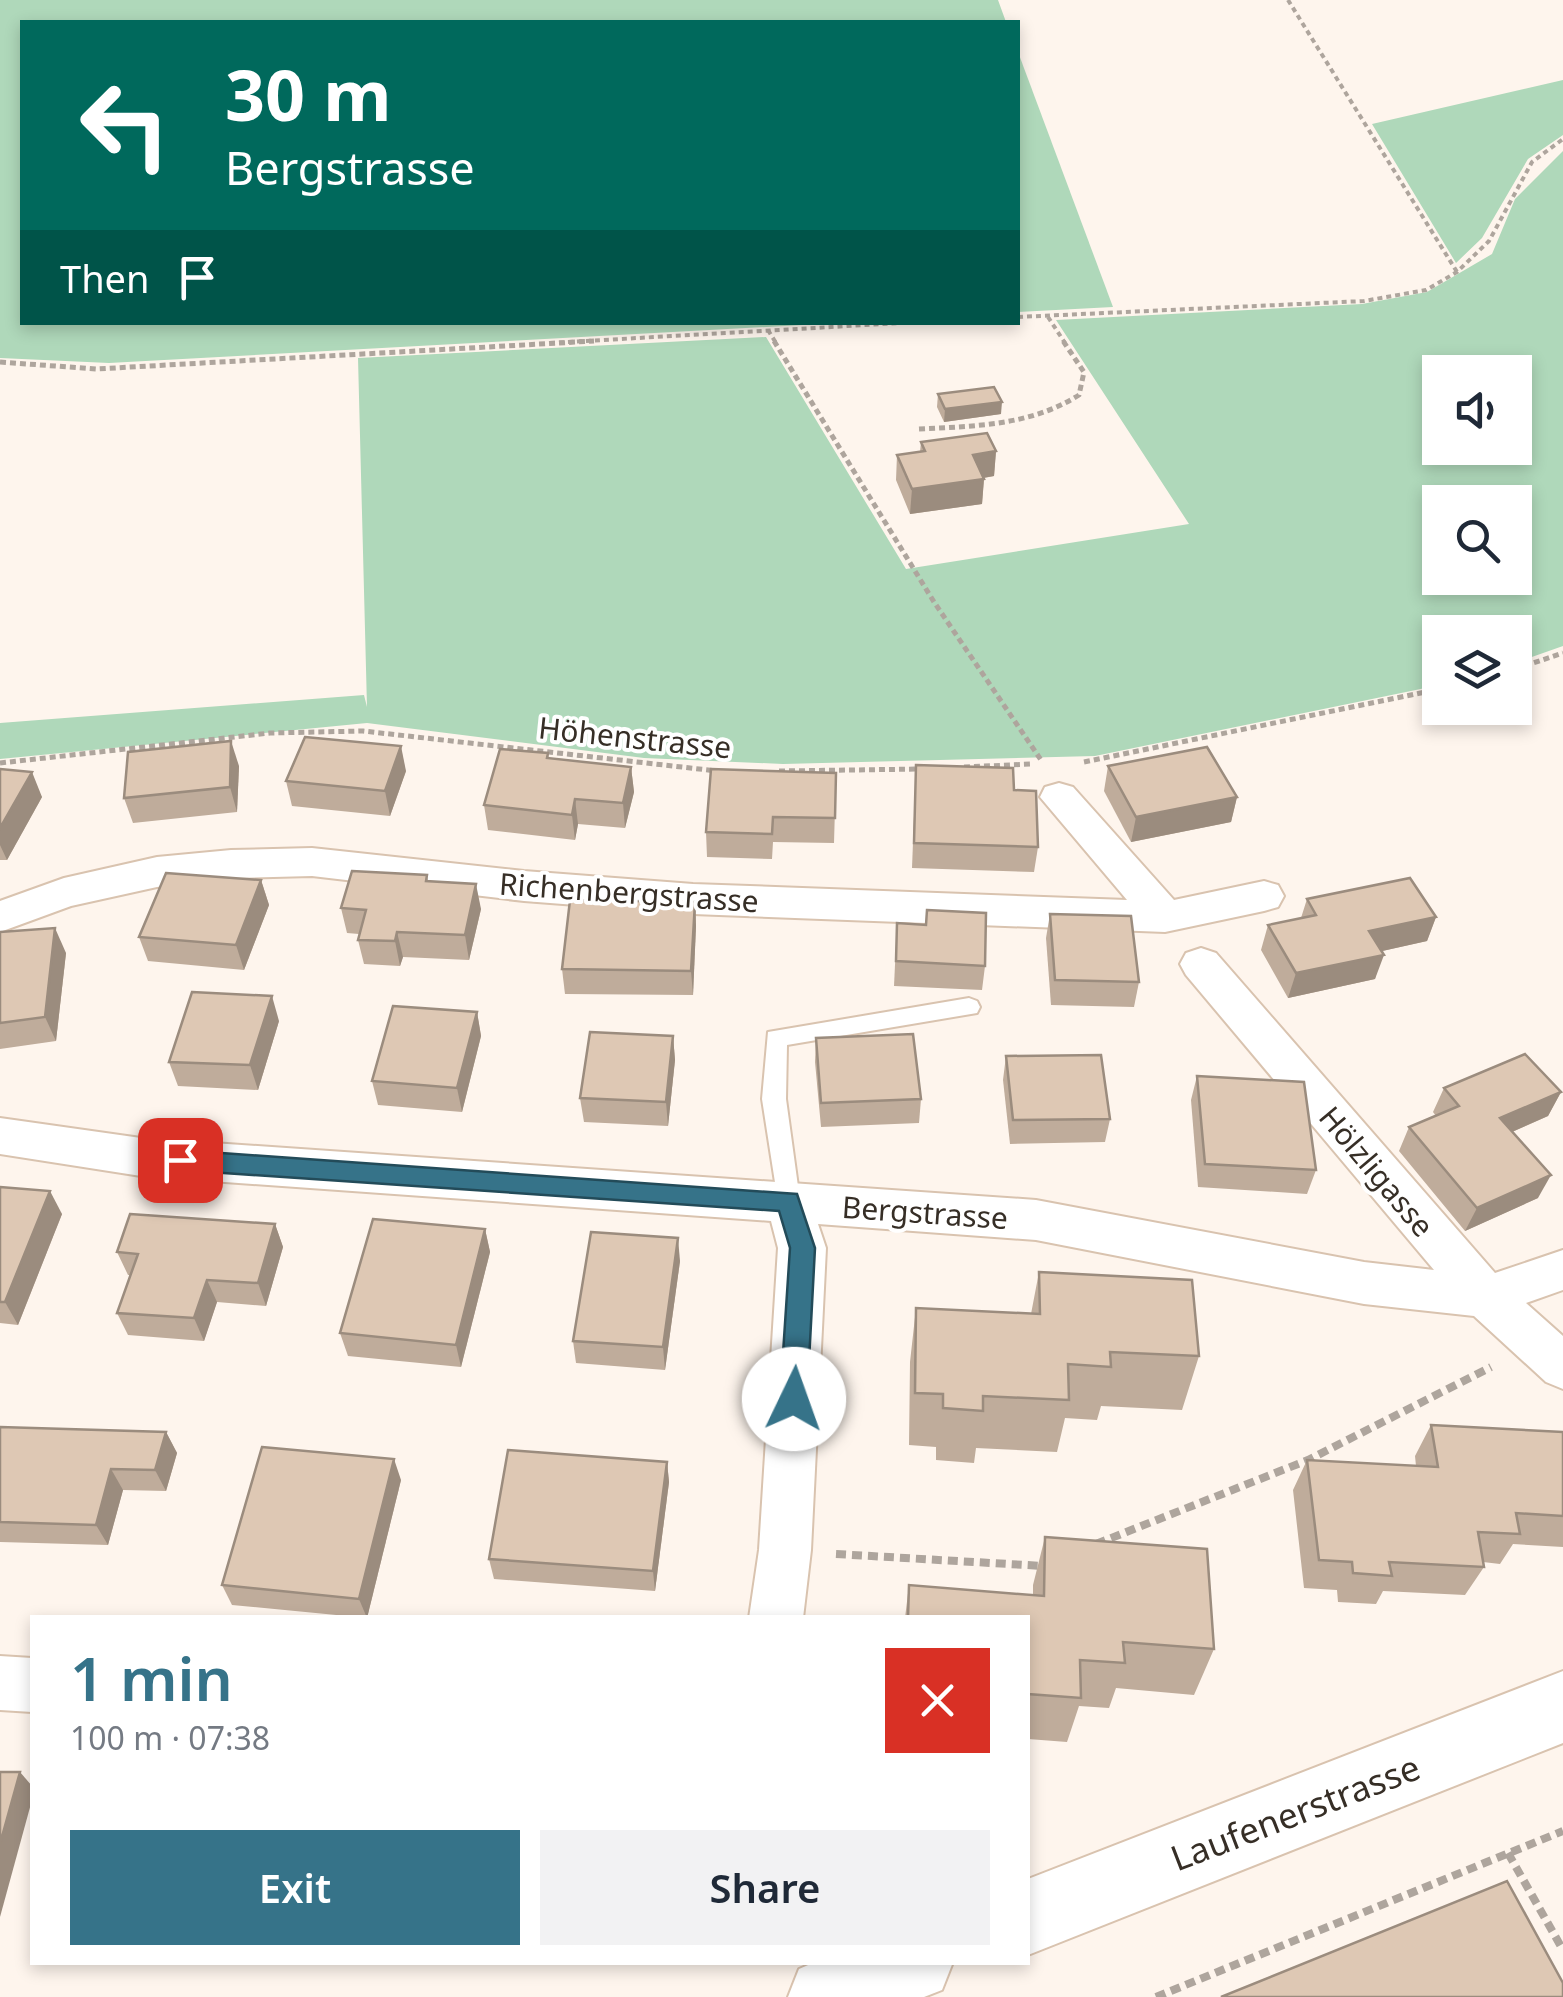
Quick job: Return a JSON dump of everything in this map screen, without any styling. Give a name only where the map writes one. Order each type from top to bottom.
[{"type":"street","points":[[1051,780],[1165,918]]},
{"type":"street","name":"Richenbergstrasse","points":[[0,916],[64,893],[157,872],[230,864],[312,862],[693,900],[1165,918],[1264,896]]},
{"type":"street","name":"Hölzligasse","points":[[1202,964],[1486,1297],[1550,1356]]},
{"type":"street","name":"Bergstrasse","points":[[0,1136],[141,1157],[1036,1220],[1364,1283],[1486,1297]]},
{"type":"street","points":[[777,1615],[785,1550],[802,1248],[788,1201]]},
{"type":"street","points":[[1486,1297],[1563,1270]]},
{"type":"street","points":[[0,1683],[30,1685]]},
{"type":"street","name":"Laufenerstrasse","points":[[1030,1917],[1563,1707]]},
{"type":"street","points":[[827,1997],[907,1965]]},
{"type":"lane","points":[[788,1201],[774,1099],[776,1038],[969,1007]]},
{"type":"path","points":[[1288,0],[1457,272]]},
{"type":"path","points":[[1020,317],[1364,300],[1426,290],[1457,272],[1490,241],[1532,162],[1563,139]]},
{"type":"path","points":[[919,429],[1024,421],[1060,410],[1079,395],[1084,372],[1048,316]]},
{"type":"path","points":[[0,362],[96,369],[862,325]]},
{"type":"path","points":[[768,330],[910,568],[1051,780]]},
{"type":"path","points":[[1532,664],[1563,653]]},
{"type":"path","points":[[1080,762],[1422,693]]},
{"type":"path","name":"Höhenstrasse","points":[[0,763],[270,733],[363,731],[734,771]]},
{"type":"path","name":"Höhenstrasse","points":[[769,771],[932,768]]},
{"type":"path","points":[[950,768],[1051,780]]},
{"type":"path","points":[[1077,1552],[1308,1460],[1550,1356]]},
{"type":"path","points":[[785,1550],[1041,1566],[1059,1559]]},
{"type":"path","points":[[1156,1997],[1563,1831]]},
{"type":"path","points":[[1508,1854],[1563,1950]]},
{"type":"green space","points":[[0,0],[998,0],[1005,20],[20,20],[20,325],[802,325],[109,363],[0,358]]},
{"type":"green space","points":[[1020,57],[1113,307],[1020,312]]},
{"type":"green space","points":[[1563,80],[1563,135],[1528,159],[1482,238],[1456,263],[1372,124]]},
{"type":"green space","points":[[1563,151],[1563,646],[1532,657],[1532,615],[1422,615],[1422,689],[1095,756],[783,764],[644,758],[367,723],[0,759],[0,723],[364,695],[367,707],[358,358],[766,337],[906,569],[1189,524],[1056,320],[1362,304],[1427,292],[1492,254],[1515,199]]},
{"type":"building","points":[[994,387],[1002,402],[945,409],[938,394]]},
{"type":"building","points":[[987,433],[996,451],[973,455],[984,479],[912,489],[897,455],[925,451],[921,442]]},
{"type":"building","points":[[305,737],[401,746],[385,791],[286,781]]},
{"type":"building","points":[[231,741],[230,787],[124,798],[128,752]]},
{"type":"building","points":[[1207,747],[1237,797],[1136,817],[1108,766]]},
{"type":"building","points":[[500,749],[631,767],[623,803],[575,799],[572,815],[484,805]]},
{"type":"building","points":[[916,765],[1013,768],[1014,790],[1036,791],[1038,847],[914,843]]},
{"type":"building","points":[[0,769],[32,772],[0,828]]},
{"type":"building","points":[[711,769],[836,773],[835,818],[773,817],[772,834],[706,832]]},
{"type":"building","points":[[352,871],[427,875],[426,881],[476,884],[465,935],[397,932],[395,941],[358,940],[366,910],[341,908]]},
{"type":"building","points":[[166,873],[261,880],[236,945],[139,937]]},
{"type":"building","points":[[1410,878],[1436,917],[1369,931],[1384,955],[1296,973],[1268,925],[1316,915],[1307,899]]},
{"type":"building","points":[[570,900],[695,902],[691,971],[562,969]]},
{"type":"building","points":[[927,910],[986,913],[985,966],[896,961],[897,923],[926,925]]},
{"type":"building","points":[[1050,914],[1131,916],[1139,982],[1055,980]]},
{"type":"building","points":[[55,928],[45,1017],[0,1023],[0,932]]},
{"type":"building","points":[[192,992],[272,996],[250,1065],[169,1062]]},
{"type":"building","points":[[393,1006],[477,1012],[457,1088],[372,1081]]},
{"type":"building","points":[[590,1032],[673,1036],[666,1102],[580,1098]]},
{"type":"building","points":[[913,1034],[921,1099],[821,1103],[816,1038]]},
{"type":"building","points":[[1525,1054],[1561,1092],[1500,1118],[1551,1175],[1477,1208],[1409,1127],[1459,1106],[1444,1088]]},
{"type":"building","points":[[1101,1055],[1110,1119],[1013,1120],[1006,1056]]},
{"type":"building","points":[[1197,1076],[1304,1082],[1316,1170],[1205,1164]]},
{"type":"building","points":[[0,1187],[50,1191],[5,1302],[0,1302]]},
{"type":"building","points":[[130,1214],[275,1224],[258,1283],[207,1280],[194,1318],[117,1313],[138,1254],[117,1252]]},
{"type":"building","points":[[373,1219],[485,1229],[456,1345],[340,1333]]},
{"type":"building","points":[[591,1232],[678,1238],[663,1347],[573,1341]]},
{"type":"building","points":[[1039,1272],[1192,1280],[1199,1356],[1110,1352],[1111,1367],[1068,1364],[1069,1400],[983,1396],[983,1411],[943,1408],[943,1394],[915,1393],[916,1308],[1040,1314]]},
{"type":"building","points":[[1431,1425],[1563,1432],[1563,1516],[1516,1513],[1520,1534],[1478,1532],[1484,1567],[1389,1562],[1392,1576],[1353,1573],[1352,1562],[1319,1560],[1307,1460],[1438,1467]]},
{"type":"building","points":[[0,1427],[166,1432],[155,1470],[111,1469],[96,1525],[0,1522]]},
{"type":"building","points":[[262,1447],[394,1459],[359,1599],[222,1585]]},
{"type":"building","points":[[508,1450],[667,1462],[653,1571],[489,1559]]},
{"type":"building","points":[[1045,1537],[1207,1549],[1214,1649],[1123,1642],[1125,1663],[1080,1660],[1081,1698],[1030,1694],[1030,1615],[908,1615],[909,1585],[1044,1596]]},
{"type":"building","points":[[0,1772],[20,1772],[0,1844]]},
{"type":"building","points":[[1507,1881],[1563,1983],[1563,1997],[1221,1997]]},
{"type":"route","points":[[180,1160],[788,1201],[802,1248],[794,1399]]}]
